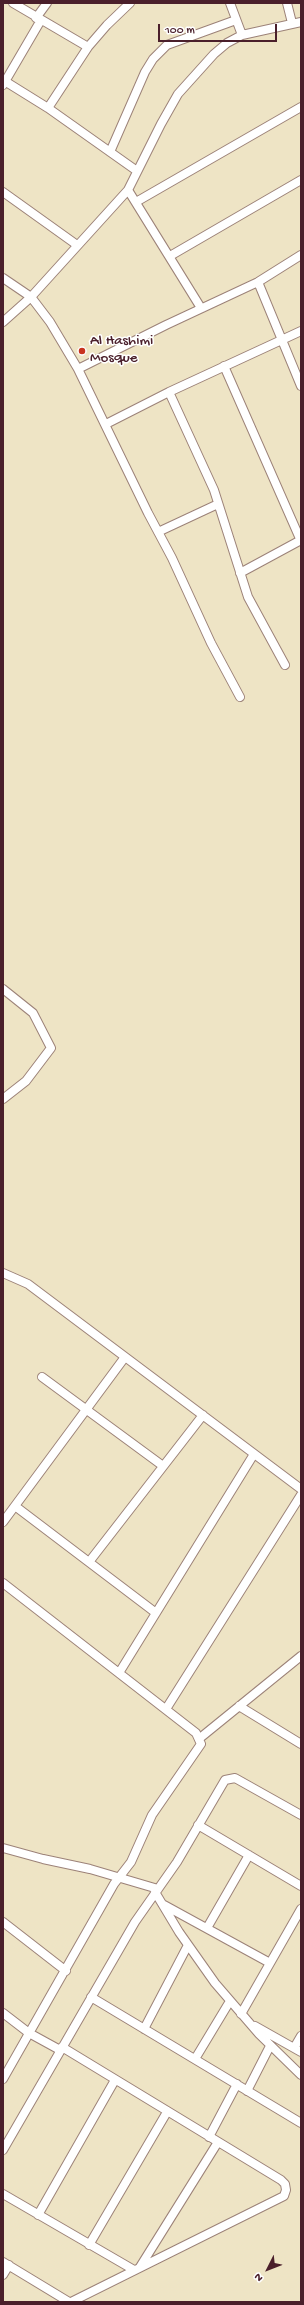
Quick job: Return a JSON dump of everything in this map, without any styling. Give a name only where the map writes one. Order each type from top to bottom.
[{"type":"street","points":[[13,3],[88,47]]},
{"type":"street","points":[[47,3],[4,82],[48,108],[137,171]]},
{"type":"street","points":[[48,108],[88,47],[107,25],[130,3]]},
{"type":"street","points":[[230,3],[242,35]]},
{"type":"street","points":[[287,3],[292,23]]},
{"type":"street","points":[[110,152],[145,72],[153,59],[167,45],[236,20]]},
{"type":"street","points":[[3,322],[31,297],[128,190],[178,94],[214,54],[227,43],[242,35],[301,22]]},
{"type":"street","points":[[136,202],[301,107]]},
{"type":"street","points":[[170,256],[301,180]]},
{"type":"street","points":[[128,190],[201,308]]},
{"type":"street","points":[[3,192],[77,245]]},
{"type":"street","points":[[78,369],[201,308],[258,282],[301,255]]},
{"type":"street","points":[[3,278],[31,297],[50,322],[78,369],[211,643],[240,697]]},
{"type":"street","points":[[258,282],[301,386]]},
{"type":"street","points":[[106,424],[169,392],[301,331]]},
{"type":"street","points":[[224,366],[301,541],[240,573]]},
{"type":"street","points":[[169,392],[218,504],[240,573],[260,622],[285,665]]},
{"type":"street","points":[[158,532],[218,504]]},
{"type":"street","points":[[3,990],[33,1013],[51,1048],[26,1081],[3,1100]]},
{"type":"street","points":[[3,1273],[28,1284],[301,1489]]},
{"type":"street","points":[[3,1522],[125,1357]]},
{"type":"street","points":[[42,1377],[164,1466]]},
{"type":"street","points":[[89,1562],[203,1415]]},
{"type":"street","points":[[119,1673],[254,1454]]},
{"type":"street","points":[[166,1709],[301,1495]]},
{"type":"street","points":[[15,1506],[156,1613]]},
{"type":"street","points":[[3,1583],[166,1709],[200,1738],[201,1744],[199,1749],[155,1810],[135,1853],[119,1877],[3,2079]]},
{"type":"street","points":[[200,1738],[301,1656]]},
{"type":"street","points":[[239,1706],[301,1744]]},
{"type":"street","points":[[3,2150],[91,1996],[157,1890],[177,1862],[222,1784],[230,1777],[236,1778],[301,1815]]},
{"type":"street","points":[[198,1825],[301,1886]]},
{"type":"street","points":[[3,1848],[30,1856],[78,1866],[119,1877],[157,1890],[163,1904],[188,1945],[230,2001],[270,2046],[301,2075]]},
{"type":"street","points":[[207,1928],[249,1855]]},
{"type":"street","points":[[163,1904],[270,1963]]},
{"type":"street","points":[[241,2014],[301,1909]]},
{"type":"street","points":[[3,1922],[66,1971]]},
{"type":"street","points":[[144,2029],[188,1945]]},
{"type":"street","points":[[91,1996],[301,2123]]},
{"type":"street","points":[[195,2059],[230,2001]]},
{"type":"street","points":[[3,2013],[29,2033],[61,2048],[281,2180],[285,2184],[286,2190],[284,2196],[70,2302],[6,2264],[3,2275]]},
{"type":"street","points":[[248,2022],[298,2050],[301,2036]]},
{"type":"street","points":[[247,2091],[270,2046]]},
{"type":"street","points":[[38,2215],[115,2080]]},
{"type":"street","points":[[209,2137],[237,2084]]},
{"type":"street","points":[[89,2245],[167,2112]]},
{"type":"street","points":[[137,2269],[218,2142]]},
{"type":"street","points":[[3,2194],[89,2245],[137,2269]]},
{"type":"place","name":"Al Hashimi Mosque","points":[[82,351]]}]
